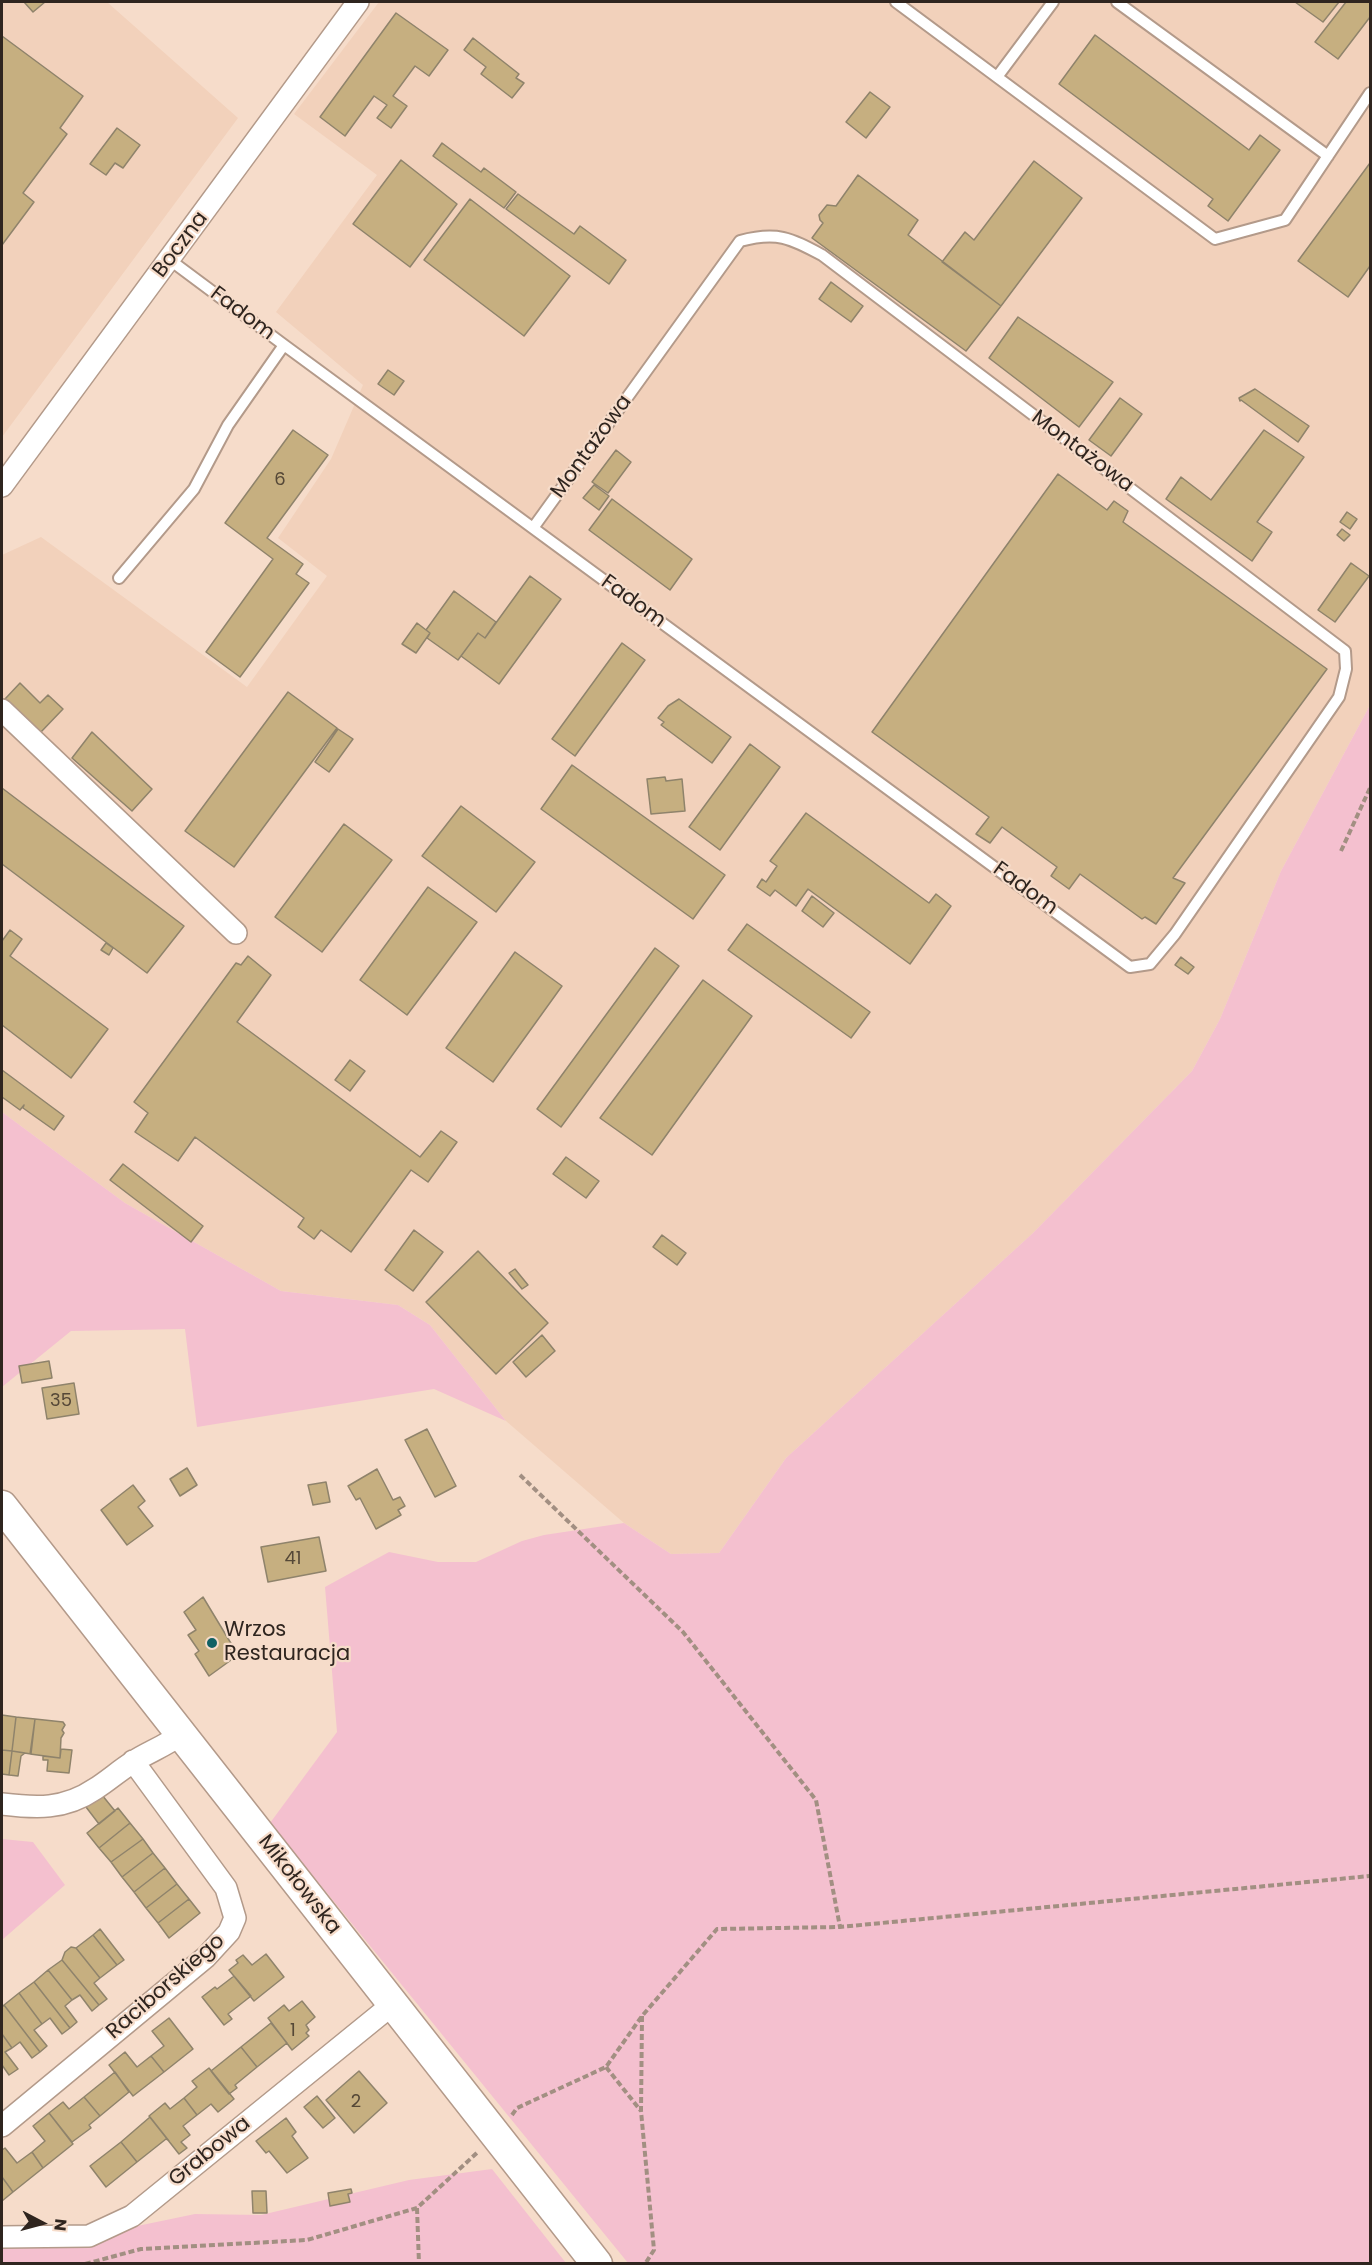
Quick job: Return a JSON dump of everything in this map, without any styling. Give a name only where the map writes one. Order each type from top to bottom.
[{"type":"street","name":"Boczna","points":[[2,486],[358,2]]},
{"type":"street","points":[[2,710],[236,933]]},
{"type":"street","name":"Mikołowska","points":[[2,1506],[597,2264]]},
{"type":"street","points":[[2,1804],[53,1807],[93,1791],[133,1761],[171,1742],[181,1734]]},
{"type":"street","name":"Raciborskiego","points":[[2,2126],[206,1957],[229,1932],[235,1917],[226,1888],[133,1761]]},
{"type":"street","name":"Grabowa","points":[[2,2237],[88,2236],[132,2216],[393,2004]]},
{"type":"lane","points":[[896,2],[1215,239],[1285,220],[1371,93]]},
{"type":"lane","points":[[997,76],[1053,2]]},
{"type":"lane","points":[[1117,2],[1328,156]]},
{"type":"lane","name":"Montażowa","points":[[533,528],[740,242],[760,236],[790,238],[822,255],[1345,651],[1346,669],[1339,697],[1181,926],[1150,964],[1130,967],[1097,943]]},
{"type":"lane","name":"Fadom","points":[[170,260],[1097,943]]},
{"type":"lane","points":[[119,578],[194,489],[228,424],[284,345]]},
{"type":"path","points":[[1341,852],[1371,788]]},
{"type":"path","points":[[520,1475],[683,1632],[816,1800],[840,1927]]},
{"type":"path","points":[[85,2264],[141,2249],[307,2240],[417,2208],[496,2135],[517,2108],[606,2067],[642,2016],[717,1929],[840,1927],[1371,1876]]},
{"type":"path","points":[[642,2016],[641,2111],[654,2250],[645,2264]]},
{"type":"path","points":[[606,2067],[641,2111]]},
{"type":"path","points":[[417,2208],[419,2264]]},
{"type":"shaded area","points":[[2,2],[107,2],[238,118],[2,437]]},
{"type":"shaded area","points":[[379,2],[1370,2],[1370,705],[1281,871],[1220,1019],[1192,1071],[1033,1233],[786,1458],[719,1553],[671,1554],[624,1523],[506,1421],[430,1325],[398,1305],[281,1291],[125,1203],[2,1112],[2,555],[41,537],[247,687],[327,576],[278,538],[331,459],[363,385],[276,312],[377,175],[294,114]]},
{"type":"shaded area","points":[[1370,705],[1370,2263],[628,2263],[270,1823],[337,1732],[325,1587],[389,1552],[438,1562],[476,1562],[522,1541],[544,1535],[624,1523],[671,1554],[719,1553],[786,1458],[1033,1233],[1192,1071],[1220,1019],[1281,871]]},
{"type":"shaded area","points":[[2,1112],[125,1203],[281,1291],[398,1305],[430,1325],[506,1421],[434,1389],[197,1427],[185,1329],[71,1331],[2,1387]]},
{"type":"shaded area","points":[[2,1839],[33,1842],[65,1885],[2,1940]]},
{"type":"shaded area","points":[[492,2169],[566,2263],[2,2264],[2,2244],[89,2236],[195,2214],[261,2215],[409,2180]]},
{"type":"building","points":[[24,2],[45,2],[33,12]]},
{"type":"building","points":[[1295,2],[1339,2],[1323,22]]},
{"type":"building","points":[[1346,2],[1370,2],[1370,17],[1338,59],[1315,42]]},
{"type":"building","points":[[396,13],[448,50],[429,76],[415,66],[393,96],[407,106],[391,128],[377,118],[387,105],[374,96],[345,136],[320,117]]},
{"type":"building","points":[[1095,35],[1249,150],[1260,135],[1280,150],[1228,221],[1208,206],[1213,199],[1059,84]]},
{"type":"building","points":[[2,36],[83,96],[60,128],[67,134],[23,193],[34,202],[2,245]]},
{"type":"building","points":[[473,38],[519,74],[516,78],[524,83],[512,98],[481,74],[486,67],[464,50]]},
{"type":"building","points":[[870,92],[890,107],[866,138],[846,122]]},
{"type":"building","points":[[117,128],[140,145],[123,168],[115,163],[106,175],[90,164]]},
{"type":"building","points":[[442,143],[481,172],[484,168],[516,192],[504,208],[433,156]]},
{"type":"building","points":[[401,160],[457,204],[410,267],[353,224]]},
{"type":"building","points":[[1034,161],[1082,198],[1001,306],[942,262],[965,232],[974,240]]},
{"type":"building","points":[[1370,163],[1370,266],[1348,297],[1298,261]]},
{"type":"building","points":[[858,175],[918,220],[908,235],[1001,306],[966,351],[812,238],[823,223],[819,215],[827,205],[836,206]]},
{"type":"building","points":[[518,194],[574,234],[580,226],[626,260],[609,284],[506,209]]},
{"type":"building","points":[[470,199],[570,276],[524,336],[424,260]]},
{"type":"building","points":[[831,282],[863,306],[851,322],[819,299]]},
{"type":"building","points":[[1018,317],[1113,382],[1079,427],[989,358]]},
{"type":"building","points":[[388,370],[404,381],[394,395],[378,384]]},
{"type":"building","points":[[1255,389],[1309,426],[1298,442],[1240,401],[1239,398]]},
{"type":"building","points":[[1120,398],[1142,414],[1111,456],[1089,440]]},
{"type":"building","points":[[293,430],[328,455],[267,538],[303,564],[296,574],[309,583],[240,677],[206,652],[273,559],[225,523]]},
{"type":"building","points":[[1264,430],[1304,457],[1257,522],[1272,532],[1252,561],[1166,499],[1181,477],[1211,500]]},
{"type":"building","points":[[616,450],[631,462],[608,493],[592,482]]},
{"type":"building","points":[[1058,474],[1107,510],[1114,501],[1128,511],[1123,522],[1327,669],[1173,878],[1185,883],[1156,924],[1145,917],[1142,919],[1080,874],[1069,889],[1051,876],[1057,867],[1002,827],[990,843],[976,834],[989,817],[872,732]]},
{"type":"building","points":[[594,485],[609,496],[599,510],[583,498]]},
{"type":"building","points":[[612,499],[692,559],[670,590],[589,530]]},
{"type":"building","points":[[1347,512],[1357,519],[1350,529],[1340,522]]},
{"type":"building","points":[[1342,529],[1350,535],[1344,541],[1337,535]]},
{"type":"building","points":[[1351,563],[1369,576],[1335,622],[1318,610]]},
{"type":"building","points":[[530,576],[561,599],[499,684],[461,656],[478,633],[485,638]]},
{"type":"building","points":[[454,591],[496,622],[485,638],[478,633],[458,660],[427,638],[430,633],[426,630]]},
{"type":"building","points":[[417,623],[430,633],[416,653],[402,644]]},
{"type":"building","points":[[622,643],[645,660],[575,756],[552,739]]},
{"type":"building","points":[[20,683],[40,703],[48,695],[63,709],[40,733],[5,699]]},
{"type":"building","points":[[288,692],[337,728],[234,867],[185,831]]},
{"type":"building","points":[[679,699],[731,737],[712,763],[661,725],[664,722],[658,718],[668,706]]},
{"type":"building","points":[[338,729],[353,739],[329,772],[315,762]]},
{"type":"building","points":[[92,732],[152,789],[132,811],[72,758]]},
{"type":"building","points":[[750,744],[780,767],[720,850],[689,827]]},
{"type":"building","points":[[572,765],[725,875],[693,919],[541,809]]},
{"type":"building","points":[[665,777],[666,781],[682,779],[685,811],[651,814],[647,779]]},
{"type":"building","points":[[2,788],[184,926],[147,973],[2,864]]},
{"type":"building","points":[[461,806],[535,862],[496,912],[422,856]]},
{"type":"building","points":[[806,813],[929,903],[936,894],[951,906],[910,964],[808,889],[796,906],[775,890],[770,896],[757,887],[762,879],[766,882],[777,866],[770,861]]},
{"type":"building","points":[[344,824],[392,860],[322,952],[275,917]]},
{"type":"building","points":[[428,887],[477,922],[407,1015],[360,980]]},
{"type":"building","points":[[812,896],[834,913],[823,927],[802,911]]},
{"type":"building","points":[[747,924],[870,1012],[851,1038],[728,950]]},
{"type":"building","points":[[10,930],[22,939],[10,956],[108,1029],[71,1078],[2,1025],[2,941]]},
{"type":"building","points":[[106,943],[113,948],[109,955],[101,950]]},
{"type":"building","points":[[655,948],[679,966],[561,1127],[537,1109]]},
{"type":"building","points":[[515,952],[562,986],[493,1082],[446,1048]]},
{"type":"building","points":[[248,956],[271,975],[237,1022],[420,1157],[441,1131],[457,1142],[428,1182],[411,1170],[351,1252],[321,1230],[314,1239],[298,1227],[304,1218],[195,1137],[178,1161],[135,1132],[148,1113],[134,1102],[236,963],[241,965]]},
{"type":"building","points":[[1181,957],[1194,967],[1188,974],[1175,965]]},
{"type":"building","points":[[703,980],[752,1016],[652,1155],[600,1118]]},
{"type":"building","points":[[350,1060],[365,1071],[350,1091],[335,1080]]},
{"type":"building","points":[[2,1070],[64,1116],[54,1130],[23,1108],[24,1105],[20,1110],[2,1097]]},
{"type":"building","points":[[566,1157],[599,1181],[586,1198],[553,1174]]},
{"type":"building","points":[[123,1164],[203,1226],[191,1242],[110,1180]]},
{"type":"building","points":[[414,1230],[443,1252],[413,1291],[385,1270]]},
{"type":"building","points":[[662,1235],[686,1253],[677,1265],[653,1247]]},
{"type":"building","points":[[478,1251],[548,1323],[496,1374],[426,1302]]},
{"type":"building","points":[[515,1269],[528,1285],[522,1289],[509,1273]]},
{"type":"building","points":[[542,1335],[555,1351],[526,1377],[513,1362]]},
{"type":"building","points":[[49,1361],[52,1378],[22,1383],[19,1366]]},
{"type":"building","points":[[74,1383],[79,1414],[47,1419],[42,1388]]},
{"type":"building","points":[[427,1429],[456,1486],[435,1497],[405,1440]]},
{"type":"building","points":[[187,1468],[197,1485],[180,1496],[170,1479]]},
{"type":"building","points":[[377,1469],[393,1500],[400,1497],[405,1506],[398,1510],[401,1515],[376,1529],[360,1498],[356,1500],[348,1486]]},
{"type":"building","points":[[326,1482],[330,1502],[313,1505],[308,1485]]},
{"type":"building","points":[[133,1485],[145,1501],[138,1507],[153,1526],[127,1545],[101,1510]]},
{"type":"building","points":[[319,1537],[326,1571],[268,1582],[261,1547]]},
{"type":"building","name":"Wrzos Restauracja","points":[[203,1597],[238,1655],[209,1676],[195,1654],[199,1651],[188,1635],[196,1630],[184,1612]]},
{"type":"building","points":[[2,1715],[16,1717],[12,1751],[2,1750]]},
{"type":"building","points":[[16,1717],[35,1719],[31,1754],[12,1751]]},
{"type":"building","points":[[35,1719],[63,1722],[65,1725],[62,1730],[64,1733],[61,1738],[60,1758],[30,1754]]},
{"type":"building","points":[[61,1749],[72,1750],[69,1773],[47,1771],[48,1760],[43,1760],[43,1756],[60,1758]]},
{"type":"building","points":[[2,1750],[12,1751],[9,1775],[2,1774]]},
{"type":"building","points":[[12,1751],[25,1753],[21,1756],[18,1776],[9,1775]]},
{"type":"building","points":[[102,1795],[115,1811],[99,1824],[86,1807]]},
{"type":"building","points":[[118,1808],[130,1823],[99,1848],[87,1833]]},
{"type":"building","points":[[130,1823],[143,1839],[111,1862],[99,1848]]},
{"type":"building","points":[[143,1839],[153,1853],[122,1877],[111,1862]]},
{"type":"building","points":[[153,1853],[165,1868],[134,1892],[122,1877]]},
{"type":"building","points":[[165,1868],[177,1884],[146,1908],[134,1892]]},
{"type":"building","points":[[177,1884],[189,1899],[158,1923],[146,1908]]},
{"type":"building","points":[[189,1899],[200,1913],[169,1938],[158,1923]]},
{"type":"building","points":[[100,1929],[124,1960],[117,1965],[93,1935]]},
{"type":"building","points":[[93,1935],[117,1965],[100,1978],[76,1948]]},
{"type":"building","points":[[71,1947],[76,1948],[100,1978],[94,1983],[107,1999],[99,2005],[62,1960],[65,1952]]},
{"type":"building","points":[[266,1954],[284,1977],[254,2001],[229,1970],[238,1963],[236,1960],[243,1955],[252,1965]]},
{"type":"building","points":[[62,1960],[99,2005],[92,2011],[80,1995],[72,2000],[48,1970]]},
{"type":"building","points":[[48,1970],[72,2000],[65,2006],[77,2022],[70,2028],[34,1982]]},
{"type":"building","points":[[234,1976],[251,1996],[228,2014],[232,2019],[224,2025],[202,1997]]},
{"type":"building","points":[[34,1982],[70,2028],[62,2034],[50,2018],[42,2024],[19,1993]]},
{"type":"building","points":[[19,1993],[42,2024],[34,2030],[47,2046],[40,2052],[4,2005]]},
{"type":"building","points":[[302,2001],[315,2017],[306,2025],[309,2030],[306,2033],[309,2036],[292,2050],[268,2018],[284,2005],[289,2011]]},
{"type":"building","points":[[4,2005],[40,2052],[32,2058],[20,2042],[12,2048],[2,2034],[2,2007]]},
{"type":"building","points":[[169,2018],[193,2049],[164,2072],[151,2056],[164,2046],[152,2031]]},
{"type":"building","points":[[271,2023],[287,2043],[257,2067],[241,2047]]},
{"type":"building","points":[[2,2034],[12,2048],[5,2052],[18,2069],[9,2075],[2,2065]]},
{"type":"building","points":[[241,2047],[257,2067],[235,2085],[237,2088],[229,2094],[211,2071]]},
{"type":"building","points":[[125,2052],[137,2067],[151,2056],[164,2072],[133,2096],[109,2065]]},
{"type":"building","points":[[209,2068],[234,2099],[218,2112],[211,2104],[197,2115],[184,2098],[197,2087],[192,2081]]},
{"type":"building","points":[[359,2071],[387,2103],[354,2133],[326,2100]]},
{"type":"building","points":[[115,2072],[129,2092],[100,2116],[84,2097]]},
{"type":"building","points":[[317,2096],[335,2118],[323,2128],[304,2107]]},
{"type":"building","points":[[84,2097],[100,2116],[89,2125],[91,2128],[72,2142],[49,2113],[63,2102],[69,2109]]},
{"type":"building","points":[[184,2098],[197,2115],[183,2126],[190,2135],[181,2142],[187,2148],[179,2154],[149,2116],[165,2103],[170,2109]]},
{"type":"building","points":[[49,2113],[73,2144],[43,2168],[32,2152],[45,2141],[33,2126]]},
{"type":"building","points":[[150,2117],[169,2141],[166,2139],[137,2162],[121,2142]]},
{"type":"building","points":[[286,2118],[296,2132],[292,2136],[308,2158],[287,2173],[269,2151],[266,2153],[256,2141]]},
{"type":"building","points":[[121,2142],[137,2162],[106,2187],[90,2166]]},
{"type":"building","points":[[5,2148],[17,2163],[32,2152],[43,2168],[13,2192],[2,2177],[2,2150]]},
{"type":"building","points":[[2,2177],[13,2192],[2,2201]]},
{"type":"building","points":[[351,2189],[352,2193],[348,2194],[350,2202],[330,2206],[328,2193]]},
{"type":"building","points":[[252,2191],[266,2191],[267,2213],[253,2213]]},
{"type":"place","name":"Wrzos Restauracja","points":[[212,1643]]}]
